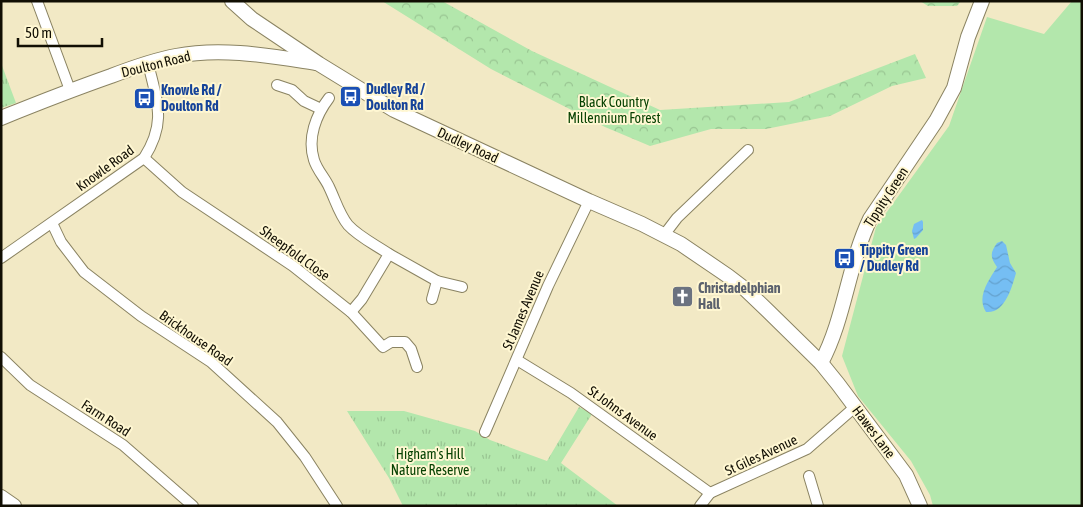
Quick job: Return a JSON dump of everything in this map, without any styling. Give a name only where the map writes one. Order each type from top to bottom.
[{"type":"main road","name":"Dudley Road","points":[[232,1],[252,19],[319,64],[394,110],[664,235],[700,256],[745,289],[821,363]]},
{"type":"main road","name":"Tippity Green","points":[[821,363],[831,343],[862,236],[870,219],[936,121],[954,88],[968,37],[982,1]]},
{"type":"main road","name":"Doulton Road","points":[[1,118],[70,90],[148,63],[177,56],[204,53],[242,53],[319,64]]},
{"type":"main road","name":"Hawes Lane","points":[[821,363],[906,475],[920,506]]},
{"type":"street","points":[[38,1],[70,90]]},
{"type":"street","name":"Knowle Road","points":[[1,258],[144,158],[152,146],[159,123],[159,109],[148,63]]},
{"type":"street","points":[[277,85],[292,90],[304,101],[321,109]]},
{"type":"street","points":[[329,98],[321,109],[312,140],[314,161],[347,224],[389,254],[437,281],[462,286]]},
{"type":"street","points":[[664,235],[677,218],[748,150]]},
{"type":"street","name":"Sheepfold Close","points":[[144,158],[182,192],[293,266],[351,312],[383,347],[391,342],[404,342],[409,346],[417,366]]},
{"type":"street","name":"St James Avenue","points":[[485,432],[548,286],[589,201]]},
{"type":"street","name":"Brickhouse Road","points":[[52,223],[61,242],[84,272],[141,316],[211,362],[277,422],[305,457],[337,506]]},
{"type":"street","points":[[351,312],[362,299],[389,254]]},
{"type":"street","points":[[432,298],[437,281]]},
{"type":"street","name":"Farm Road","points":[[1,356],[30,385],[123,445],[194,506]]},
{"type":"street","name":"St Johns Avenue","points":[[517,360],[571,393],[710,493]]},
{"type":"street","name":"St Giles Avenue","points":[[700,506],[710,493],[808,448],[855,407]]},
{"type":"street","points":[[809,476],[818,506]]},
{"type":"green space","name":"Black Country Millennium Forest","points":[[382,1],[442,1],[532,51],[660,110],[789,102],[915,54],[926,78],[892,86],[830,116],[766,129],[711,129],[650,146],[605,127],[491,69]]},
{"type":"green space","points":[[920,1],[961,1],[957,6],[928,6]]},
{"type":"green space","points":[[1072,1],[1082,1],[1082,506],[933,506],[930,495],[911,461],[858,396],[842,356],[876,227],[949,126],[987,17],[1044,34]]},
{"type":"green space","points":[[1,63],[16,103],[1,108]]},
{"type":"green space","name":"Higham's Hill Nature Reserve","points":[[579,407],[592,414],[561,463],[618,506],[403,506],[389,478],[347,411],[404,411],[475,431],[490,440],[547,461]]},
{"type":"water","points":[[922,220],[923,230],[914,239],[912,231],[914,224]]},
{"type":"water","points":[[1002,241],[1006,245],[1010,263],[1016,273],[1010,292],[1003,304],[998,309],[986,312],[983,306],[983,295],[987,283],[997,267],[992,258],[992,252],[997,243]]},
{"type":"place","name":"Dudley Rd / Doulton Rd","points":[[350,97]]},
{"type":"place","name":"Knowle Rd / Doulton Rd","points":[[145,98]]},
{"type":"place","name":"Tippity Green / Dudley Rd","points":[[844,258]]},
{"type":"place","name":"Christadelphian Hall","points":[[682,296]]}]
